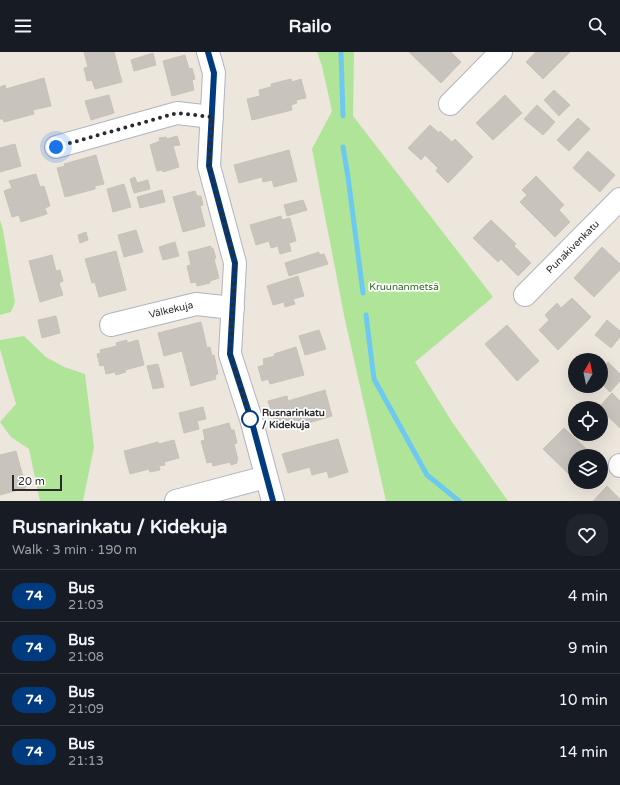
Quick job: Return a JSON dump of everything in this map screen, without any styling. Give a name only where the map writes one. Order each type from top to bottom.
[{"type":"street","points":[[208,52],[214,73],[209,166],[235,263],[230,354],[251,419],[273,501]]},
{"type":"street","points":[[450,104],[501,52]]},
{"type":"street","points":[[56,147],[177,113],[212,117]]},
{"type":"street","name":"Punakivenkatu","points":[[525,295],[620,198]]},
{"type":"street","name":"Välkekuja","points":[[111,324],[196,304],[232,308]]},
{"type":"street","points":[[176,501],[266,477]]},
{"type":"green space","name":"Kruunanmetsä","points":[[317,52],[354,52],[353,116],[493,297],[415,362],[452,422],[508,501],[386,501],[345,320],[312,149],[332,111],[322,66]]},
{"type":"green space","points":[[0,220],[15,302],[11,312],[0,315]]},
{"type":"green space","points":[[24,336],[46,357],[64,367],[85,374],[94,447],[83,501],[40,501],[29,449],[11,437],[0,422],[16,404],[0,349],[0,340]]},
{"type":"building","points":[[84,52],[114,52],[122,82],[95,89],[92,80],[87,81],[84,68],[88,67]]},
{"type":"building","points":[[409,52],[451,52],[461,62],[441,83]]},
{"type":"building","points":[[536,52],[570,52],[543,79],[526,62]]},
{"type":"building","points":[[153,53],[156,65],[134,71],[131,60]]},
{"type":"building","points":[[185,55],[189,69],[192,68],[195,79],[192,80],[194,90],[172,96],[163,61]]},
{"type":"building","points":[[44,78],[51,106],[33,110],[34,114],[4,122],[3,119],[0,119],[0,87],[5,85],[6,89]]},
{"type":"building","points":[[291,79],[292,82],[301,79],[306,98],[296,100],[297,103],[291,105],[292,110],[252,120],[247,99],[260,96],[259,90],[271,87],[271,84]]},
{"type":"building","points":[[554,90],[570,105],[559,116],[544,100]]},
{"type":"building","points":[[109,95],[114,113],[91,120],[85,101]]},
{"type":"building","points":[[505,95],[522,113],[493,140],[476,123]]},
{"type":"building","points":[[537,105],[555,122],[543,135],[524,119]]},
{"type":"building","points":[[578,118],[590,129],[569,151],[557,140]]},
{"type":"building","points":[[430,125],[439,133],[440,131],[452,142],[455,139],[473,157],[448,183],[436,171],[438,168],[425,155],[421,160],[408,148]]},
{"type":"building","points":[[177,136],[180,145],[173,146],[179,167],[163,172],[162,170],[157,171],[150,145],[160,141],[159,138],[166,137],[167,139]]},
{"type":"building","points":[[15,144],[21,166],[0,172],[0,148]]},
{"type":"building","points":[[289,150],[297,181],[274,187],[272,180],[263,182],[262,177],[239,183],[234,165]]},
{"type":"building","points":[[588,151],[615,175],[600,192],[573,168]]},
{"type":"building","points":[[96,155],[104,184],[95,186],[95,189],[65,197],[57,168],[65,166],[64,164]]},
{"type":"building","points":[[36,174],[40,187],[44,186],[50,206],[45,208],[47,214],[21,222],[19,215],[12,217],[4,191],[12,188],[9,181]]},
{"type":"building","points":[[536,176],[564,205],[559,210],[570,222],[555,237],[520,202],[527,195],[522,190]]},
{"type":"building","points":[[135,177],[137,183],[148,180],[150,189],[134,193],[130,179]]},
{"type":"building","points":[[124,184],[131,207],[113,212],[107,189]]},
{"type":"building","points":[[162,190],[165,202],[140,208],[137,197]]},
{"type":"building","points":[[195,191],[197,196],[201,196],[203,205],[200,206],[205,226],[183,232],[173,197]]},
{"type":"building","points":[[303,200],[307,210],[287,216],[284,205]]},
{"type":"building","points":[[281,216],[282,220],[290,218],[296,241],[289,243],[291,251],[280,254],[278,246],[271,248],[269,241],[256,245],[250,225]]},
{"type":"building","points":[[491,220],[516,244],[514,246],[531,263],[518,276],[501,259],[498,262],[473,238]]},
{"type":"building","points":[[136,230],[143,252],[124,257],[118,235]]},
{"type":"building","points":[[86,232],[88,240],[80,243],[78,235]]},
{"type":"building","points":[[175,242],[179,256],[163,260],[159,247]]},
{"type":"building","points":[[211,246],[216,258],[214,259],[219,278],[210,281],[210,283],[197,286],[196,282],[191,283],[187,266],[191,265],[188,252]]},
{"type":"building","points":[[602,247],[620,264],[620,270],[594,297],[574,278]]},
{"type":"building","points":[[116,251],[126,290],[99,297],[95,282],[92,283],[85,259]]},
{"type":"building","points":[[319,252],[319,255],[324,254],[328,264],[289,276],[285,263]]},
{"type":"building","points":[[52,255],[56,271],[60,270],[63,281],[59,283],[63,295],[40,302],[29,261]]},
{"type":"building","points":[[298,276],[304,296],[293,299],[295,304],[285,307],[284,302],[273,305],[267,286]]},
{"type":"building","points":[[572,298],[591,317],[558,350],[539,330],[549,320],[545,315],[557,303],[561,308]]},
{"type":"building","points":[[56,316],[60,333],[42,338],[38,320]]},
{"type":"building","points":[[607,320],[620,331],[620,337],[611,348],[595,335]]},
{"type":"building","points":[[201,322],[207,348],[210,347],[212,356],[214,355],[218,374],[215,375],[216,379],[191,386],[182,351],[164,356],[158,333]]},
{"type":"building","points":[[507,325],[539,361],[517,381],[485,344]]},
{"type":"building","points":[[319,330],[326,349],[305,355],[299,336]]},
{"type":"building","points":[[127,340],[127,343],[138,340],[144,365],[125,370],[126,372],[116,375],[115,372],[106,374],[104,365],[100,366],[97,354],[101,353],[100,350],[117,346],[116,343]]},
{"type":"building","points":[[296,347],[304,375],[270,384],[268,379],[262,381],[258,367],[264,365],[263,359],[275,356],[274,354]]},
{"type":"building","points":[[608,362],[620,374],[620,381],[610,392],[608,390]]},
{"type":"building","points":[[158,364],[164,387],[153,389],[147,366]]},
{"type":"building","points":[[325,390],[332,416],[298,426],[296,420],[276,426],[268,401],[287,396],[288,401]]},
{"type":"building","points":[[612,393],[620,401],[620,428],[608,417],[608,401],[605,401]]},
{"type":"building","points":[[203,407],[206,419],[197,421],[199,429],[184,433],[179,413]]},
{"type":"building","points":[[229,423],[231,430],[234,430],[237,443],[234,444],[238,460],[237,463],[231,465],[230,462],[213,466],[212,462],[207,463],[201,441],[205,440],[203,430]]},
{"type":"building","points":[[564,428],[568,432],[568,441],[578,441],[586,449],[568,449],[568,473],[543,449]]},
{"type":"building","points":[[338,439],[348,472],[329,478],[327,471],[312,475],[310,467],[288,473],[282,454]]},
{"type":"building","points":[[174,440],[179,458],[164,462],[165,465],[159,466],[160,470],[150,472],[149,469],[130,474],[124,451],[158,442],[159,444]]},
{"type":"building","points":[[16,451],[26,488],[0,495],[0,455]]},
{"type":"building","points":[[608,487],[620,499],[620,501],[593,501],[604,489],[608,489]]},
{"type":"waterway","points":[[341,52],[343,116]]},
{"type":"waterway","points":[[343,147],[363,293]]},
{"type":"waterway","points":[[366,315],[374,379],[427,475],[459,501]]},
{"type":"bus line","name":"74","points":[[208,52],[214,73],[209,166],[235,263],[230,354],[251,419],[273,501]]},
{"type":"place","name":"Rusnarinkatu / Kidekuja","points":[[250,419]]},
{"type":"route","points":[[56,147],[177,113],[212,117],[209,166],[235,263],[230,354],[250,419]]}]
